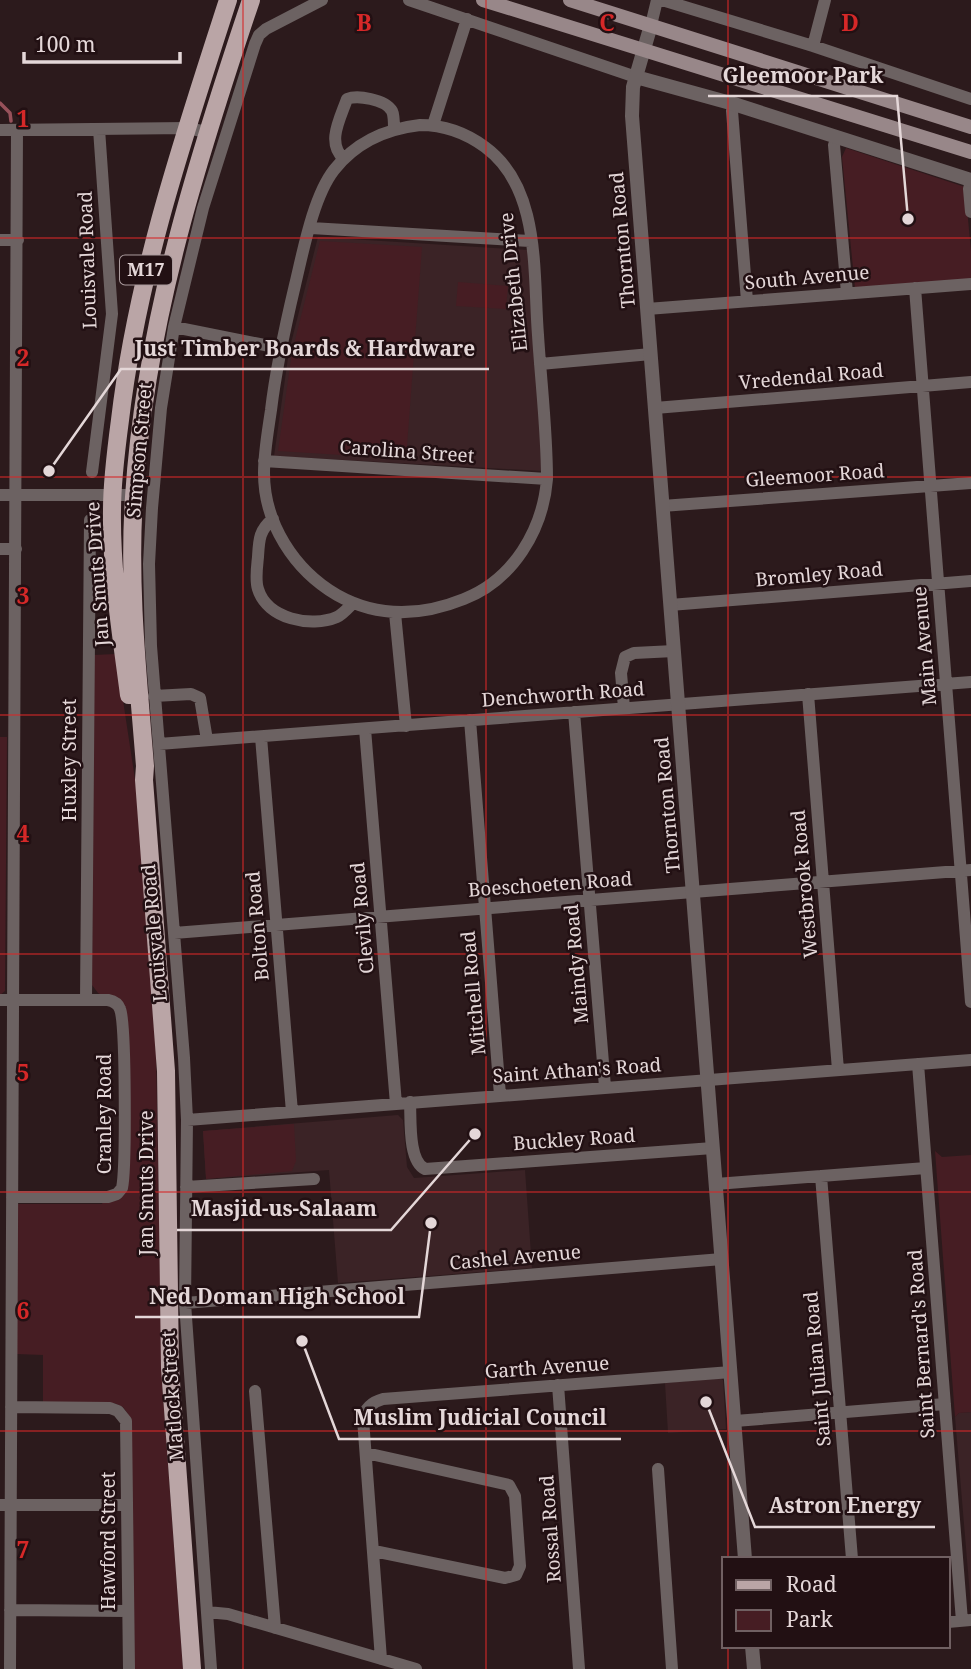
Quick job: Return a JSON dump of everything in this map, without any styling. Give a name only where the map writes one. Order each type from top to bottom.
[{"type":"main road","name":"Jan Smuts Drive","points":[[144,780],[138,766],[117,611],[113,552],[112,495],[122,402],[139,304],[162,208],[228,0]]},
{"type":"main road","name":"Jan Smuts Drive","points":[[192,1669],[170,1368],[167,1304],[166,1071],[133,609],[134,495],[142,411],[159,312],[186,203],[251,0]]},
{"type":"main road","points":[[483,0],[971,152]]},
{"type":"main road","points":[[570,0],[971,127]]},
{"type":"street","name":"Simpson Street","points":[[159,744],[149,600],[152,508],[160,408],[174,327],[203,208],[258,38],[266,29],[322,0]]},
{"type":"street","points":[[409,0],[636,77],[734,104],[971,181],[971,212]]},
{"type":"street","points":[[651,25],[659,0],[813,46],[971,99]]},
{"type":"street","points":[[813,46],[825,0]]},
{"type":"street","points":[[433,125],[467,19]]},
{"type":"street","name":"Thornton Road","points":[[651,25],[631,104],[745,1557]]},
{"type":"street","points":[[344,159],[334,144],[347,99],[356,96],[386,105],[393,112],[394,129]]},
{"type":"street","points":[[734,104],[732,111],[747,301]]},
{"type":"street","name":"Elizabeth Drive","points":[[433,125],[477,141],[503,164],[524,199],[530,241],[547,479],[542,511],[533,536],[501,576],[468,598],[444,607],[395,613],[353,603],[319,583],[300,564],[284,544],[273,519],[266,498],[264,461],[280,348],[324,186],[344,159],[372,138],[394,129],[433,125]]},
{"type":"street","points":[[0,130],[187,128],[207,132]]},
{"type":"street","name":"Louisvale Road","points":[[92,472],[112,314],[99,129]]},
{"type":"street","points":[[10,1669],[5,1651],[10,1611],[5,1505],[8,1399],[6,1000],[15,651],[17,130]]},
{"type":"street","points":[[837,137],[834,145],[847,293]]},
{"type":"street","points":[[311,228],[530,241]]},
{"type":"street","points":[[0,240],[18,240]]},
{"type":"street","name":"South Avenue","points":[[647,309],[971,284]]},
{"type":"street","name":"Main Avenue","points":[[915,288],[946,684],[966,870],[971,1002]]},
{"type":"street","points":[[174,327],[280,348]]},
{"type":"street","points":[[540,364],[650,354]]},
{"type":"street","name":"Vredendal Road","points":[[655,408],[971,382]]},
{"type":"street","name":"Carolina Street","points":[[264,461],[547,479]]},
{"type":"street","name":"Gleemoor Road","points":[[662,506],[971,483]]},
{"type":"street","points":[[0,495],[134,495]]},
{"type":"street","points":[[273,519],[262,528],[259,536],[257,580],[262,597],[283,617],[296,621],[332,618],[342,614],[353,603]]},
{"type":"street","name":"Huxley Street","points":[[86,1000],[90,520]]},
{"type":"street","points":[[0,549],[16,549]]},
{"type":"street","name":"Bromley Road","points":[[670,605],[971,581]]},
{"type":"street","points":[[0,601],[15,601]]},
{"type":"street","points":[[395,613],[406,726]]},
{"type":"street","points":[[0,651],[15,651]]},
{"type":"street","points":[[624,708],[621,673],[625,657],[634,653],[674,651]]},
{"type":"street","name":"Denchworth Road","points":[[159,744],[971,682]]},
{"type":"street","points":[[154,696],[191,694],[200,698],[206,740]]},
{"type":"street","name":"Westbrook Road","points":[[808,694],[838,1070]]},
{"type":"street","name":"Maindy Road","points":[[575,712],[605,1087]]},
{"type":"street","name":"Mitchell Road","points":[[470,720],[500,1095]]},
{"type":"street","name":"Clevily Road","points":[[365,729],[396,1104]]},
{"type":"street","name":"Bolton Road","points":[[261,737],[292,1112]]},
{"type":"street","name":"Louisvale Road","points":[[159,744],[187,1120]]},
{"type":"street","name":"Boeschoeten Road","points":[[174,933],[966,870]]},
{"type":"street","points":[[6,1000],[86,1000]]},
{"type":"street","name":"Cranley Road","points":[[8,1206],[108,1197],[117,1194],[122,1188],[124,1053],[121,1011],[111,1000],[86,1000]]},
{"type":"street","name":"Saint Athan's Road","points":[[187,1120],[971,1059]]},
{"type":"street","name":"Saint Bernard's Road","points":[[918,1064],[945,1404],[967,1621]]},
{"type":"street","name":"Buckley Road","points":[[410,1102],[414,1156],[418,1165],[425,1169],[713,1147]]},
{"type":"street","name":"Matlock Street","points":[[187,1120],[185,1303],[211,1669]]},
{"type":"street","points":[[716,1184],[926,1168]]},
{"type":"street","name":"Saint Julian Road","points":[[821,1176],[852,1557]]},
{"type":"street","points":[[186,1187],[314,1179]]},
{"type":"street","name":"Cashel Avenue","points":[[185,1303],[722,1258]]},
{"type":"street","name":"Garth Avenue","points":[[366,1453],[363,1419],[368,1407],[383,1399],[731,1372]]},
{"type":"street","name":"Rossal Road","points":[[558,1385],[579,1669]]},
{"type":"street","points":[[255,1391],[275,1628]]},
{"type":"street","name":"Hawford Street","points":[[8,1399],[110,1408],[121,1413],[126,1425],[129,1669]]},
{"type":"street","points":[[735,1421],[945,1404]]},
{"type":"street","points":[[374,1551],[505,1578],[516,1575],[520,1566],[512,1488],[505,1483],[366,1453],[381,1659]]},
{"type":"street","points":[[658,1469],[673,1669]]},
{"type":"street","points":[[5,1505],[127,1506]]},
{"type":"street","points":[[10,1611],[127,1611]]},
{"type":"street","points":[[207,1612],[228,1614],[416,1669]]},
{"type":"street","points":[[752,1648],[754,1669]]},
{"type":"shaded area","points":[[318,237],[528,250],[543,471],[274,456],[289,351]]},
{"type":"shaded area","points":[[398,1115],[403,1120],[407,1167],[414,1178],[525,1170],[532,1268],[338,1283],[329,1170],[206,1179],[203,1131]]},
{"type":"shaded area","points":[[720,1378],[723,1380],[726,1429],[668,1433],[665,1383]]},
{"type":"shaded area","points":[[971,1412],[971,1607],[955,1417],[959,1413]]},
{"type":"green space","points":[[846,148],[965,187],[971,280],[855,288],[842,157]]},
{"type":"green space","points":[[320,241],[422,247],[406,459],[278,451],[292,352]]},
{"type":"green space","points":[[458,282],[508,286],[506,309],[456,306]]},
{"type":"green space","points":[[116,654],[136,786],[156,1053],[162,1382],[183,1669],[134,1669],[128,1414],[123,1407],[114,1403],[43,1403],[43,1355],[16,1354],[16,1204],[102,1204],[119,1200],[127,1190],[125,1009],[98,993],[92,985],[93,655]]},
{"type":"green space","points":[[0,737],[7,737],[5,991],[0,995]]},
{"type":"green space","points":[[294,1124],[296,1161],[292,1171],[206,1179],[203,1131]]},
{"type":"green space","points":[[935,1151],[942,1157],[971,1155],[971,1412],[959,1413],[955,1417]]},
{"type":"waterway","points":[[0,103],[10,113],[11,121]]},
{"type":"place","name":"Gleemoor Park","points":[[908,219]]},
{"type":"place","name":"Just Timber Boards & Hardware","points":[[49,471]]},
{"type":"place","name":"Masjid-us-Salaam","points":[[475,1134]]},
{"type":"place","name":"Ned Doman High School","points":[[431,1223]]},
{"type":"place","name":"Muslim Judicial Council","points":[[302,1341]]},
{"type":"place","name":"Astron Energy","points":[[706,1402]]}]
